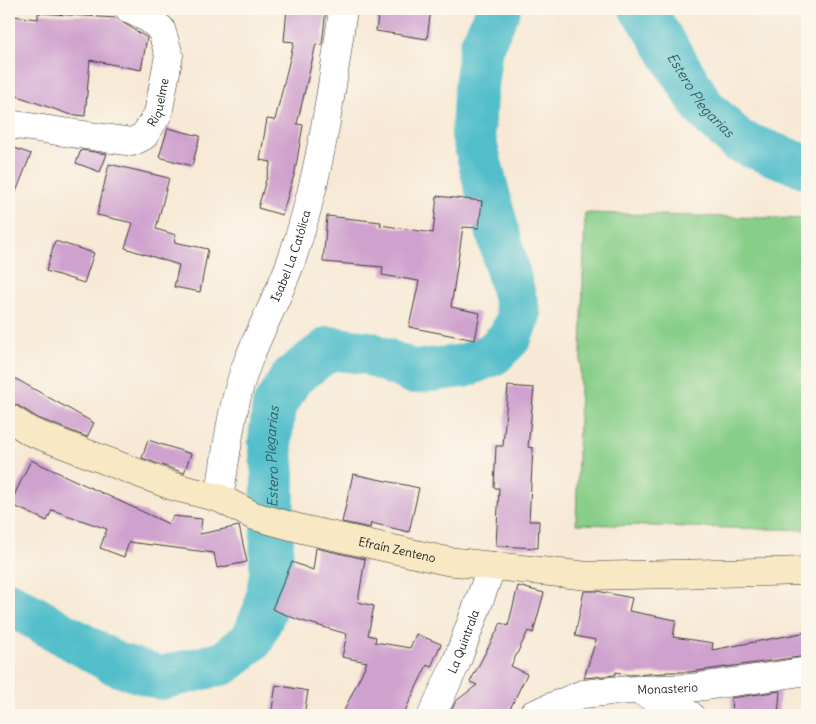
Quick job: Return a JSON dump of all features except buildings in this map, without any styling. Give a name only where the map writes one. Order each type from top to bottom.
[{"type":"street","name":"Riquelme","points":[[9,124],[132,142],[144,136],[158,114],[169,55],[161,29],[149,19],[129,9]]},
{"type":"street","name":"Isabel La Católica","points":[[219,498],[232,419],[248,363],[284,282],[309,197],[331,96],[342,9]]},
{"type":"street","name":"Efraín Zenteno","points":[[9,418],[31,432],[175,487],[219,498],[254,516],[302,529],[447,561],[588,576],[807,571]]},
{"type":"street","name":"La Quintrala","points":[[432,715],[457,661],[492,566]]},
{"type":"street","name":"Monasterio","points":[[532,715],[583,694],[691,688],[807,670]]},
{"type":"street","points":[[638,690],[690,715]]},
{"type":"green space","points":[[585,213],[807,219],[807,530],[576,524]]},
{"type":"waterway","name":"Estero Plegarias","points":[[9,603],[116,664],[161,678],[224,663],[252,640],[265,610],[271,575],[273,475],[270,441],[274,406],[292,377],[330,348],[369,353],[413,372],[464,366],[493,354],[510,337],[519,315],[473,135],[475,94],[481,47],[499,9]]},
{"type":"waterway","name":"Estero Plegarias","points":[[641,9],[650,20],[704,108],[738,141],[807,167]]}]
